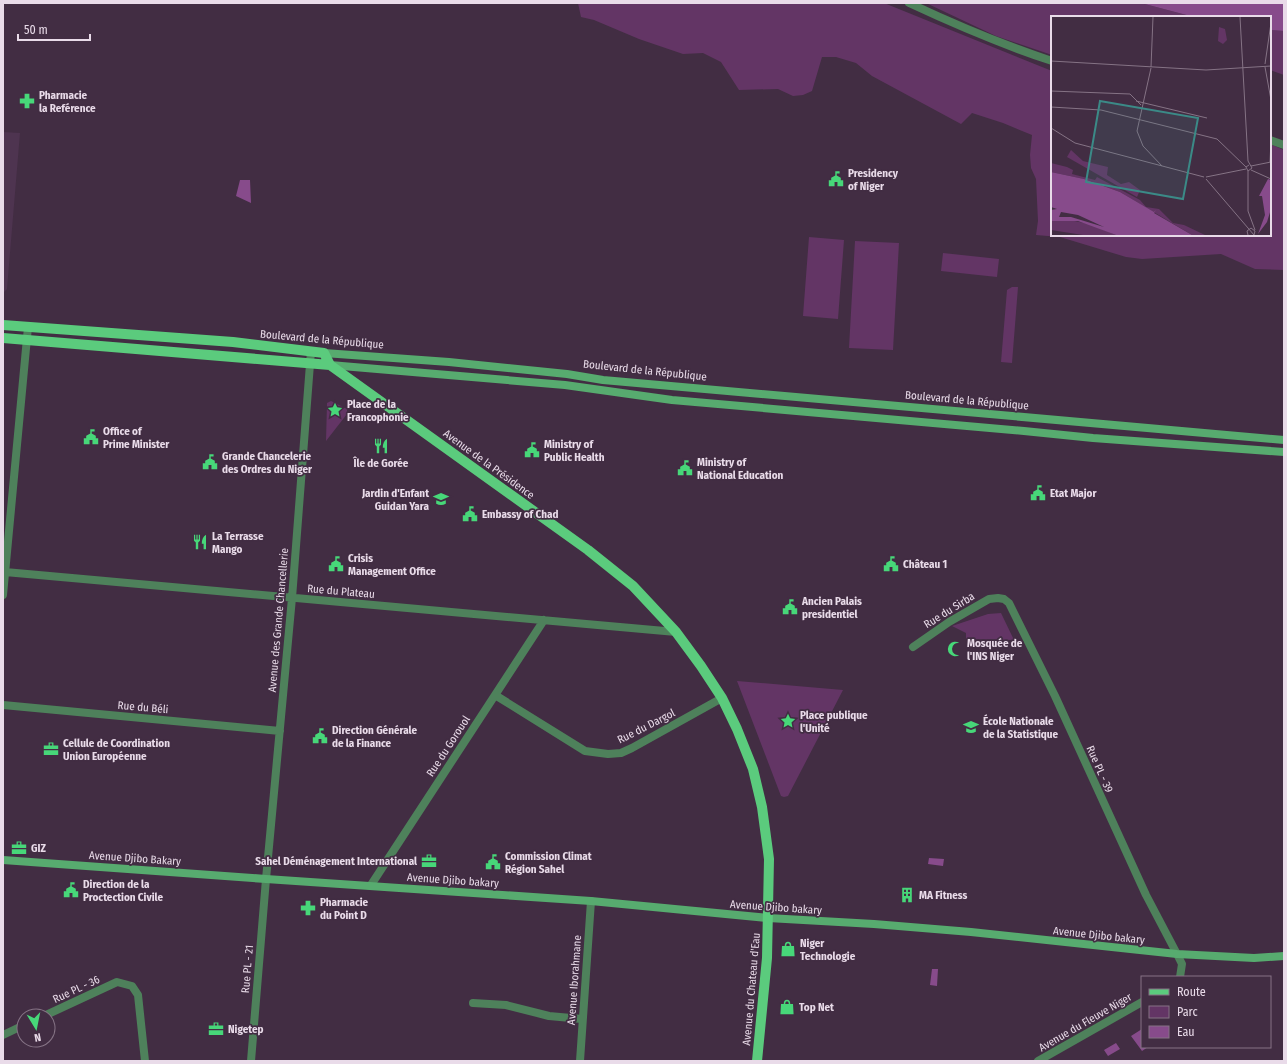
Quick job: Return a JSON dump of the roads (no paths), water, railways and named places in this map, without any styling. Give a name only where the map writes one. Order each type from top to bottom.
[{"type":"main road","name":"Boulevard de la République","points":[[3,325],[225,342],[324,353],[449,362],[566,374],[603,380],[1284,440]]},
{"type":"main road","points":[[3,338],[310,362],[565,385],[672,400],[912,422],[1284,452]]},
{"type":"main road","name":"Avenue de la Présidence","points":[[324,353],[330,365],[588,550],[633,586],[676,632],[722,698],[737,729],[753,770],[762,807],[769,859],[768,918]]},
{"type":"main road","points":[[565,385],[566,374]]},
{"type":"main road","points":[[672,400],[673,386]]},
{"type":"main road","points":[[734,405],[735,391]]},
{"type":"main road","points":[[912,422],[913,407]]},
{"type":"main road","points":[[1124,440],[1126,427]]},
{"type":"main road","name":"Avenue Djibo Bakary","points":[[3,860],[266,879]]},
{"type":"main road","name":"Avenue Djibo bakary","points":[[266,879],[591,901],[768,918],[911,927],[1177,954],[1254,958],[1284,956]]},
{"type":"main road","name":"Avenue du Chateau d'Eau","points":[[757,1061],[767,958],[768,918]]},
{"type":"street","points":[[909,3],[962,28],[1020,51],[1051,61]]},
{"type":"street","points":[[1271,140],[1284,145]]},
{"type":"street","points":[[3,595],[4,567],[28,327]]},
{"type":"street","name":"Avenue des Grande Chancellerie","points":[[266,879],[292,598],[311,351]]},
{"type":"street","name":"Rue du Plateau","points":[[4,567],[292,598],[676,632]]},
{"type":"street","name":"Rue du Sirba","points":[[913,647],[949,622],[989,599],[998,598]]},
{"type":"street","name":"Rue PL - 39","points":[[998,598],[1004,599],[1009,603],[1055,696],[1143,888],[1177,954]]},
{"type":"street","name":"Rue du Gorouol","points":[[371,885],[544,620]]},
{"type":"street","name":"Rue du Dargol","points":[[495,695],[585,751],[608,754],[621,753],[632,748],[722,698]]},
{"type":"street","name":"Rue du Béli","points":[[3,705],[280,730]]},
{"type":"street","name":"Rue PL - 21","points":[[251,1061],[266,879]]},
{"type":"street","name":"Avenue Iborahmane","points":[[580,1061],[591,901]]},
{"type":"street","points":[[1177,954],[1182,964],[1180,976]]},
{"type":"street","name":"Rue PL - 36","points":[[56,1010],[117,982],[132,986],[138,995],[145,1061]]},
{"type":"street","points":[[473,1003],[506,1005],[549,1016],[582,1019]]},
{"type":"street","name":"Avenue du Fleuve Niger","points":[[1038,1061],[1141,1003]]},
{"type":"street","points":[[3,1035],[16,1029]]},
{"type":"water","points":[[1141,3],[1284,3],[1284,31],[1271,30],[1271,16],[1190,16]]},
{"type":"water","points":[[240,180],[250,180],[251,203],[236,196]]},
{"type":"water","points":[[929,858],[944,859],[943,866],[928,864]]},
{"type":"water","points":[[932,969],[938,969],[937,986],[930,985]]},
{"type":"water","points":[[1141,1030],[1141,1048],[1146,1048],[1142,1051],[1131,1036]]},
{"type":"water","points":[[1116,1043],[1120,1049],[1108,1056],[1104,1050]]},
{"type":"place","name":"Pharmacie la Reférence","points":[[27,101]]},
{"type":"place","name":"Presidency of Niger","points":[[836,179]]},
{"type":"place","name":"Place de la Francophonie","points":[[335,410]]},
{"type":"place","name":"Office of Prime Minister","points":[[91,437]]},
{"type":"place","name":"Île de Gorée","points":[[381,446]]},
{"type":"place","name":"Ministry of Public Health","points":[[532,450]]},
{"type":"place","name":"Grande Chancelerie des Ordres du Niger","points":[[210,462]]},
{"type":"place","name":"Ministry of National Education","points":[[685,468]]},
{"type":"place","name":"Etat Major","points":[[1038,493]]},
{"type":"place","name":"Jardin d'Enfant Guidan Yara","points":[[441,499]]},
{"type":"place","name":"Embassy of Chad","points":[[470,514]]},
{"type":"place","name":"La Terrasse Mango","points":[[200,542]]},
{"type":"place","name":"Crisis Management Office","points":[[336,564]]},
{"type":"place","name":"Château 1","points":[[891,564]]},
{"type":"place","name":"Ancien Palais presidentiel","points":[[790,607]]},
{"type":"place","name":"Mosquée de l'INS Niger","points":[[955,649]]},
{"type":"place","name":"Place publique l'Unité","points":[[788,721]]},
{"type":"place","name":"École Nationale de la Statistique","points":[[971,727]]},
{"type":"place","name":"Direction Générale de la Finance","points":[[320,736]]},
{"type":"place","name":"Cellule de Coordination Union Européenne","points":[[51,749]]},
{"type":"place","name":"GIZ","points":[[19,848]]},
{"type":"place","name":"Sahel Déménagement International","points":[[429,861]]},
{"type":"place","name":"Commission Climat Région Sahel","points":[[493,862]]},
{"type":"place","name":"Direction de la Proctection Civile","points":[[71,890]]},
{"type":"place","name":"MA Fitness","points":[[907,895]]},
{"type":"place","name":"Pharmacie du Point D","points":[[308,908]]},
{"type":"place","name":"Niger Technologie","points":[[788,949]]},
{"type":"place","name":"Top Net","points":[[787,1007]]},
{"type":"place","name":"Nigetep","points":[[216,1029]]}]
